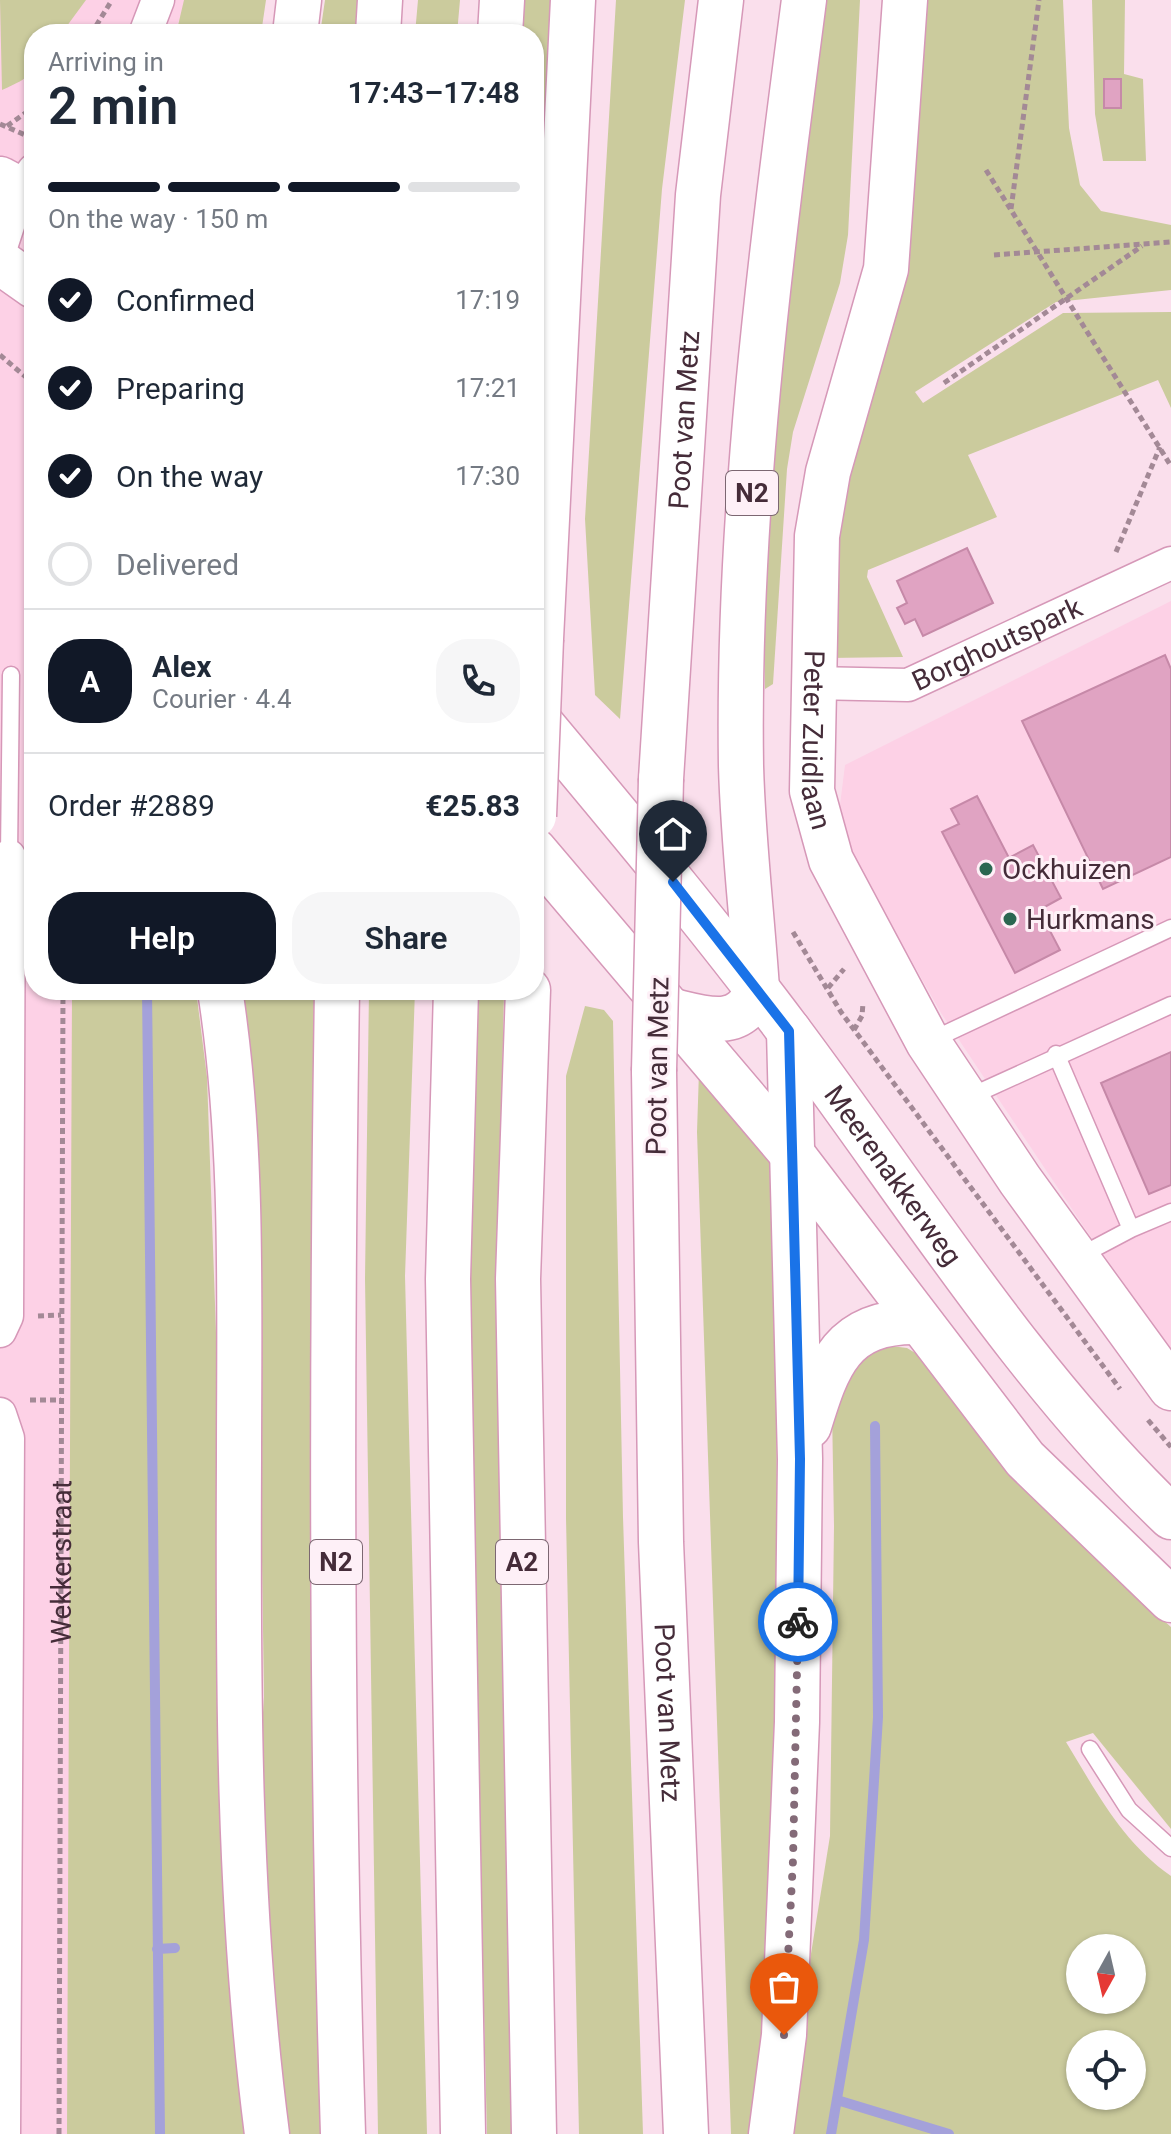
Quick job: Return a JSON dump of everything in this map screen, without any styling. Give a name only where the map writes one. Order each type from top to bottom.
[{"type":"main road","points":[[296,24],[299,0]]},
{"type":"main road","points":[[379,24],[380,0]]},
{"type":"main road","points":[[501,24],[502,0]]},
{"type":"main road","points":[[544,579],[573,0]]},
{"type":"main road","name":"Poot van Metz","points":[[686,2134],[661,1542],[654,1071],[661,779],[698,195],[721,0]]},
{"type":"main road","name":"N2","points":[[757,989],[741,767],[747,562],[761,357],[804,0]]},
{"type":"main road","name":"Peter Zuidlaan","points":[[905,0],[888,257],[877,312],[828,472],[817,536],[812,791],[822,833],[849,895],[928,1042],[1076,1258],[1147,1400]]},
{"type":"main road","points":[[0,259],[24,278]]},
{"type":"main road","name":"Meerenakkerweg","points":[[544,727],[693,905],[1004,1324],[1120,1468],[1171,1517]]},
{"type":"main road","points":[[544,862],[793,1155],[917,1322],[1025,1459],[1171,1600]]},
{"type":"main road","points":[[669,1010],[727,1019],[739,1016],[757,989]]},
{"type":"main road","points":[[222,1000],[229,1048],[236,1168],[238,1734],[255,2039],[267,2134]]},
{"type":"main road","name":"N2","points":[[337,1000],[334,1194],[337,1910],[343,2134]]},
{"type":"main road","points":[[456,1000],[448,1279],[463,2134]]},
{"type":"main road","name":"A2","points":[[528,1000],[518,1279],[534,2134]]},
{"type":"main road","points":[[771,2134],[784,2035],[793,1860],[800,1459],[789,1031]]},
{"type":"main road","points":[[800,1459],[824,1374],[841,1349],[879,1326],[917,1322]]},
{"type":"street","points":[[149,24],[158,0]]},
{"type":"street","points":[[0,250],[24,192]]},
{"type":"street","points":[[0,259],[24,192]]},
{"type":"street","name":"Borghoutspark","points":[[812,683],[908,685],[1171,563]]},
{"type":"street","points":[[0,1331],[7,1316],[9,856]]},
{"type":"street","name":"Wekkerstraat","points":[[0,1414],[8,1438],[3,1614],[4,2134]]},
{"type":"lane","points":[[9,856],[4,820],[11,675]]},
{"type":"lane","points":[[928,1042],[1171,928]]},
{"type":"lane","points":[[966,1098],[1056,1054],[1171,1005]]},
{"type":"lane","points":[[1056,1054],[1131,1229]]},
{"type":"lane","points":[[1076,1258],[1171,1212]]},
{"type":"lane","points":[[1090,1749],[1129,1810],[1171,1848]]},
{"type":"path","points":[[97,24],[112,0]]},
{"type":"path","points":[[1011,210],[1039,0]]},
{"type":"path","points":[[3,125],[24,113]]},
{"type":"path","points":[[3,125],[24,135]]},
{"type":"path","points":[[986,170],[1034,252],[1069,298],[1171,466]]},
{"type":"path","points":[[994,255],[1171,242]]},
{"type":"path","points":[[944,383],[1142,246]]},
{"type":"path","points":[[0,355],[24,375]]},
{"type":"path","points":[[1097,596],[1161,446]]},
{"type":"path","points":[[828,988],[841,976],[848,960]]},
{"type":"path","name":"Wekkerstraat","points":[[59,2134],[63,1000]]},
{"type":"path","name":"Meerenakkerweg","points":[[982,1204],[1147,1400],[1171,1447]]},
{"type":"shaded area","points":[[0,0],[188,0],[177,24],[24,24],[24,1000],[86,1000],[76,2134],[0,2134]]},
{"type":"shaded area","points":[[1171,601],[1171,1349],[1084,1227],[941,1013],[837,829],[845,765]]},
{"type":"green space","points":[[0,0],[86,0],[68,24],[24,24],[24,79],[2,90]]},
{"type":"green space","points":[[184,0],[266,0],[262,24],[178,24]]},
{"type":"green space","points":[[325,0],[361,0],[360,24],[321,24]]},
{"type":"green space","points":[[418,0],[460,0],[458,24],[416,24]]},
{"type":"green space","points":[[524,0],[551,0],[544,131],[544,24],[523,24]]},
{"type":"green space","points":[[616,0],[685,0],[662,189],[620,719],[595,695],[585,519]]},
{"type":"green space","points":[[814,0],[860,0],[848,235],[840,283],[793,432],[787,469],[773,684],[765,689],[762,538]]},
{"type":"green space","points":[[919,0],[1063,0],[1069,128],[1080,185],[1101,211],[1171,225],[1171,290],[1056,302],[915,392],[923,403],[1063,313],[1171,312],[1171,408],[1158,380],[968,455],[997,517],[868,570],[867,577],[903,657],[828,658],[832,570]]},
{"type":"green space","points":[[1092,0],[1125,0],[1124,74],[1143,79],[1146,161],[1103,161],[1095,114]]},
{"type":"green space","points":[[72,1000],[197,1000],[207,1077],[237,1929],[253,2134],[67,2134]]},
{"type":"green space","points":[[240,1000],[314,1000],[311,1571],[322,2134],[277,2134],[253,1870],[264,1697],[256,1151]]},
{"type":"green space","points":[[369,1000],[415,1000],[405,1276],[427,2134],[378,2134],[365,1279]]},
{"type":"green space","points":[[476,1000],[504,1000],[498,1277],[500,1524],[515,2134],[487,2134],[472,1527],[470,1277]]},
{"type":"green space","points":[[585,1006],[604,1010],[613,1021],[623,1517],[643,2134],[579,2134],[566,1518],[566,1076]]},
{"type":"green space","points":[[699,1071],[776,1157],[778,2014],[763,2134],[731,2134],[697,1132]]},
{"type":"green space","points":[[883,1345],[907,1348],[922,1357],[1129,1590],[1171,1627],[1171,1829],[1093,1733],[1066,1742],[1124,1832],[1171,1876],[1171,2134],[791,2134],[804,1997],[830,1836],[834,1526],[832,1409],[836,1377]]},
{"type":"building","points":[[1104,79],[1121,79],[1121,108],[1104,108]]},
{"type":"building","points":[[967,548],[993,603],[923,636],[915,619],[905,624],[897,608],[907,603],[897,581]]},
{"type":"building","points":[[1165,655],[1171,669],[1171,857],[1103,889],[1022,721]]},
{"type":"building","points":[[977,796],[1009,858],[1033,845],[1061,898],[1039,910],[1060,950],[1015,973],[942,832],[959,824],[951,809]]},
{"type":"building","points":[[1171,1052],[1171,1185],[1149,1194],[1101,1083]]},
{"type":"waterway","points":[[147,1000],[160,2134]]},
{"type":"waterway","points":[[831,2134],[864,1940],[878,1717],[875,1426]]},
{"type":"waterway","points":[[157,1949],[175,1948]]},
{"type":"waterway","points":[[837,2100],[949,2134]]},
{"type":"way so far","points":[[784,2035],[793,1860],[798,1622]]},
{"type":"place","name":"Ockhuizen","points":[[986,869]]},
{"type":"place","name":"Hurkmans","points":[[1010,919]]},
{"type":"route","points":[[673,882],[789,1031],[800,1459],[798,1622]]}]
